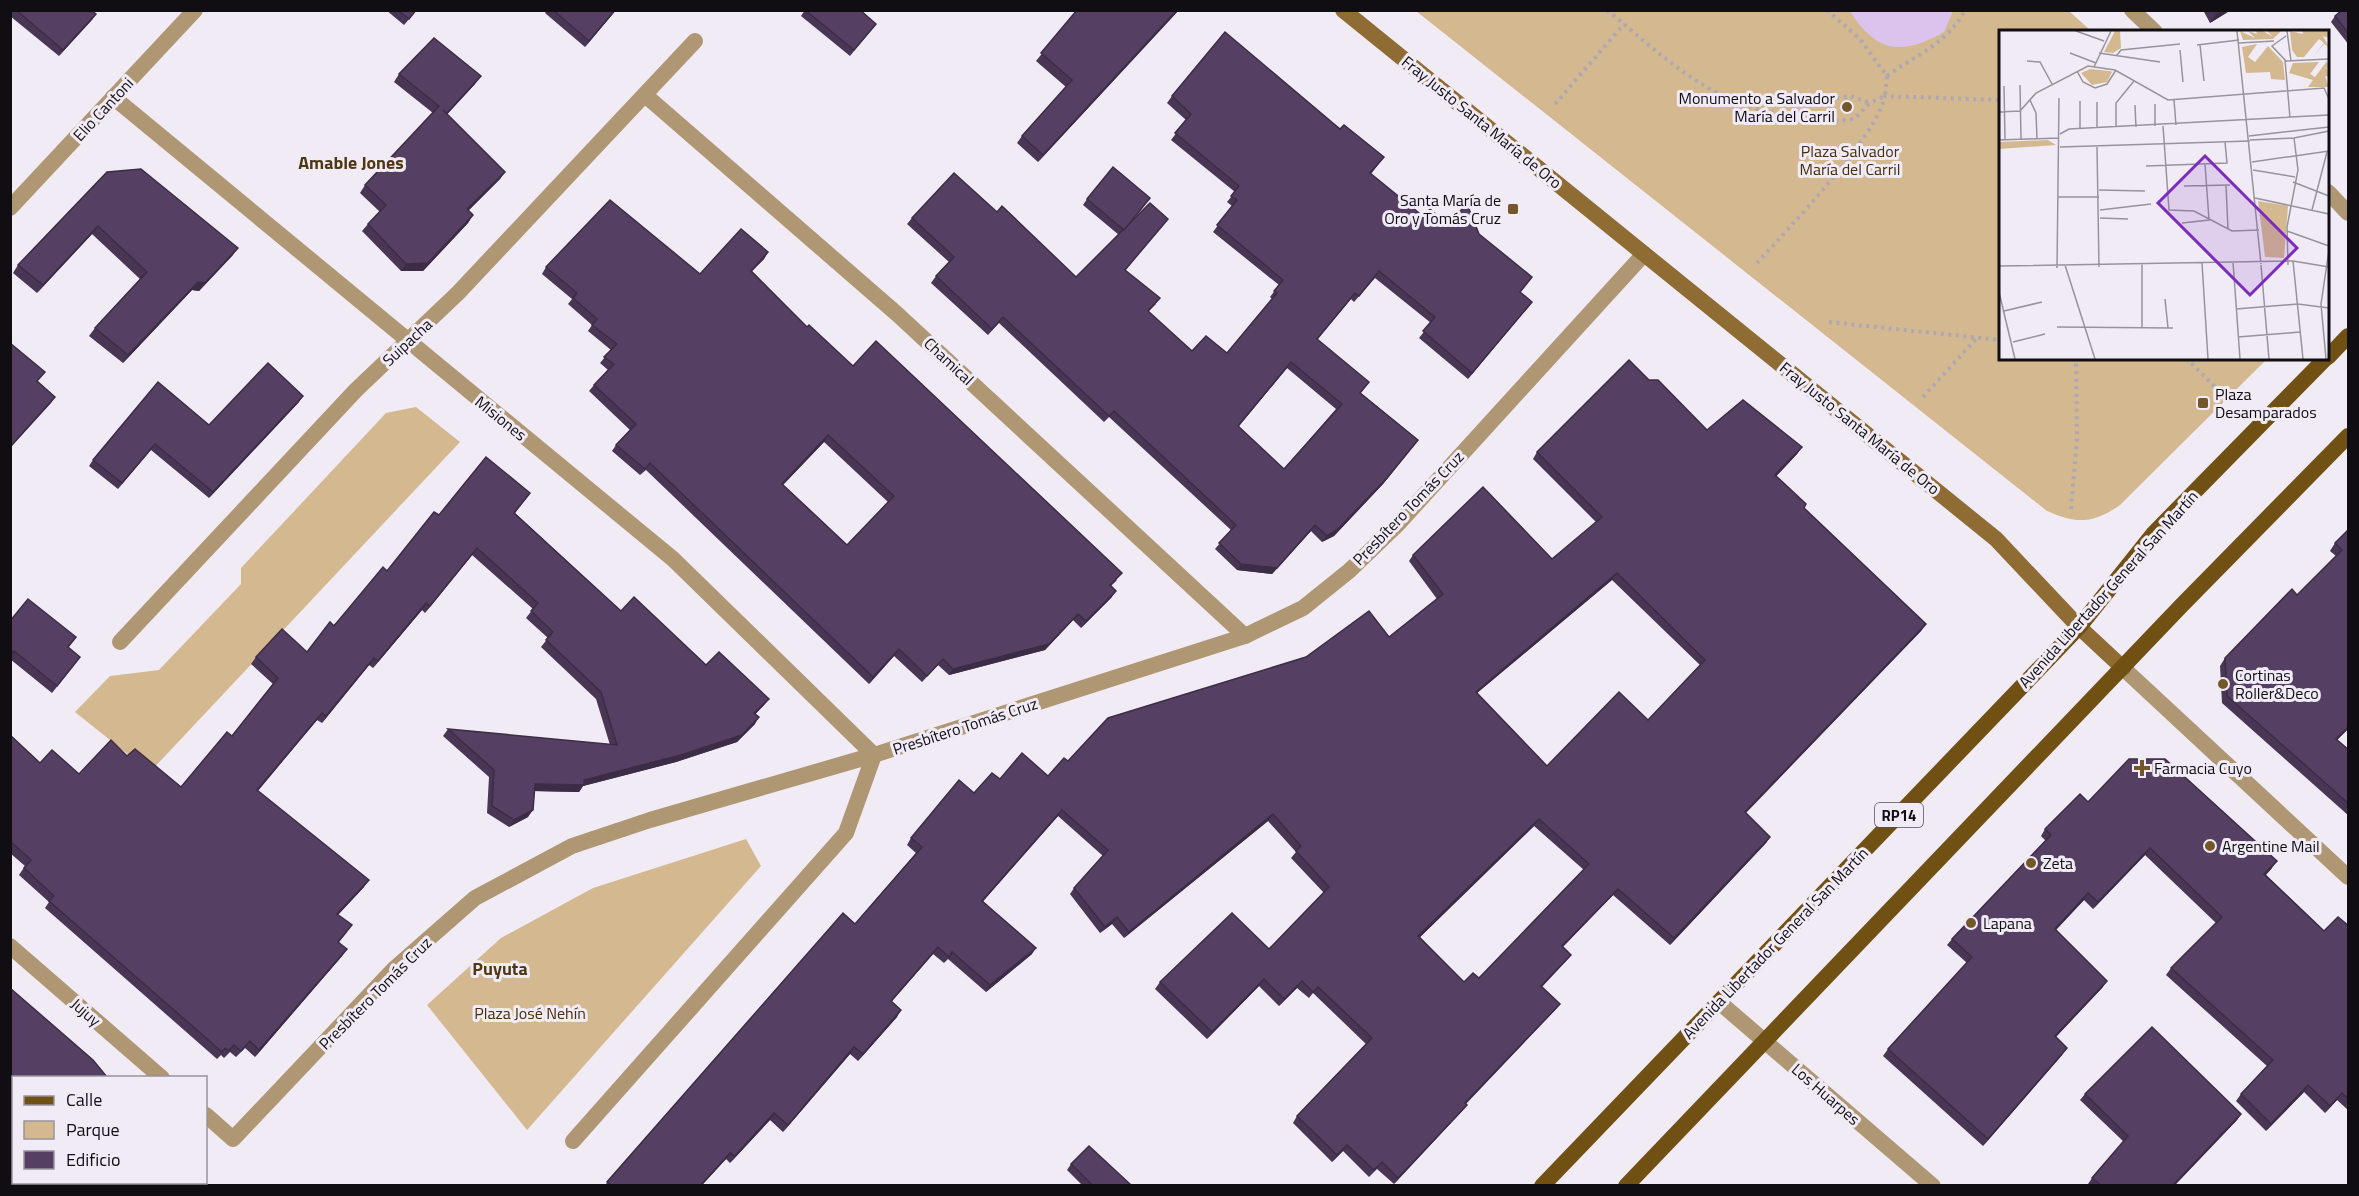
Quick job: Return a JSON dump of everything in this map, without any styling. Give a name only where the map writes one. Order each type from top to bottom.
[{"type":"main road","name":"Fray Justo Santa María de Oro","points":[[1343,10],[1996,538],[2079,627],[2123,668]]},
{"type":"main road","name":"Avenida Libertador General San Martín","points":[[2329,356],[2349,336]]},
{"type":"main road","name":"Avenida Libertador General San Martín","points":[[1542,1185],[2079,627],[2154,533],[2325,360]]},
{"type":"main road","points":[[1626,1185],[2349,435]]},
{"type":"street","name":"Elio Cantoni","points":[[10,208],[195,10]]},
{"type":"street","points":[[2132,10],[2153,30]]},
{"type":"street","name":"Suipacha","points":[[120,642],[356,390],[458,293],[694,41]]},
{"type":"street","name":"Chamical","points":[[645,95],[896,313],[1245,636]]},
{"type":"street","name":"Misiones","points":[[114,97],[407,342],[673,559],[874,754]]},
{"type":"street","points":[[2329,193],[2349,213]]},
{"type":"street","name":"Presbítero Tomás Cruz","points":[[207,1116],[233,1139],[394,969],[475,898],[572,846],[650,820],[874,754],[1245,636],[1303,608],[1397,525],[1644,254]]},
{"type":"street","name":"Fray Justo Santa María de Oro","points":[[2123,668],[2349,877]]},
{"type":"street","name":"Presbítero Tomás Cruz","points":[[573,1140],[846,833],[874,754]]},
{"type":"street","name":"Jujuy","points":[[10,946],[161,1076]]},
{"type":"street","name":"Los Huarpes","points":[[1719,1002],[1933,1185]]},
{"type":"path","points":[[1607,10],[1710,91],[1738,104],[1784,115],[1829,112]]},
{"type":"path","points":[[1757,263],[1855,149],[1883,109],[1887,76],[1860,39],[1827,10]]},
{"type":"path","points":[[1887,76],[1946,37],[1957,26],[1965,10]]},
{"type":"path","points":[[1555,104],[1624,24]]},
{"type":"path","points":[[1870,103],[1851,96],[1830,99],[1830,122],[1854,119],[1870,103],[1886,96],[1999,100]]},
{"type":"path","points":[[1829,322],[1999,340]]},
{"type":"path","points":[[1923,397],[1978,338]]},
{"type":"path","points":[[2071,509],[2077,440],[2076,360]]},
{"type":"path","points":[[2188,360],[2219,391]]},
{"type":"green space","name":"Plaza Salvador María del Carril","points":[[1416,11],[2069,11],[2090,30],[1999,30],[1999,360],[2266,360],[2120,505],[2101,516],[2084,520],[2067,518],[2047,511]]},
{"type":"green space","points":[[416,407],[460,442],[150,772],[75,712],[110,676],[159,670],[241,584],[241,568],[386,413]]},
{"type":"green space","name":"Plaza José Nehín","points":[[746,839],[761,866],[527,1130],[427,1005],[501,938],[593,888]]},
{"type":"shaded area","points":[[1953,10],[1944,32],[1929,40],[1903,47],[1880,42],[1860,25],[1850,11]]},
{"type":"building","points":[[16,10],[91,10],[96,14],[63,50]]},
{"type":"building","points":[[398,10],[416,10],[409,19]]},
{"type":"building","points":[[553,10],[615,10],[589,41]]},
{"type":"building","points":[[805,10],[860,10],[876,24],[854,50]]},
{"type":"building","points":[[1077,10],[1177,10],[1043,155],[1022,136],[1072,80],[1041,53]]},
{"type":"building","points":[[2342,10],[2349,10],[2349,34],[2335,16]]},
{"type":"building","points":[[1225,32],[1340,129],[1344,125],[1384,157],[1370,173],[1424,217],[1430,209],[1447,224],[1467,204],[1479,234],[1532,277],[1520,292],[1532,302],[1472,373],[1423,331],[1435,317],[1379,271],[1359,296],[1355,293],[1317,339],[1369,382],[1360,393],[1418,440],[1387,478],[1338,529],[1327,536],[1315,525],[1277,568],[1241,564],[1219,543],[1236,525],[1114,411],[1109,416],[1003,317],[992,329],[936,276],[954,257],[912,218],[954,173],[997,212],[1002,206],[1076,277],[1150,203],[1168,219],[1125,270],[1160,298],[1148,311],[1192,351],[1206,336],[1227,353],[1277,293],[1274,291],[1283,280],[1217,225],[1237,200],[1231,196],[1239,186],[1175,133],[1191,114],[1172,96]],"holes":[[[1291,362],[1342,404],[1284,469],[1238,426]]]},
{"type":"building","points":[[434,38],[481,76],[447,113],[443,110],[505,172],[467,209],[473,215],[428,263],[406,264],[368,224],[386,205],[365,185],[439,106],[399,74]]},
{"type":"building","points":[[1113,167],[1150,198],[1124,230],[1087,199]]},
{"type":"building","points":[[141,169],[238,248],[205,283],[198,282],[128,355],[95,328],[147,272],[98,226],[43,285],[18,265],[107,172]]},
{"type":"building","points":[[610,200],[700,274],[741,229],[768,252],[751,271],[807,327],[809,325],[853,366],[876,341],[1122,573],[1110,585],[1116,591],[1086,621],[1078,614],[1049,644],[953,669],[943,659],[927,676],[899,649],[873,677],[650,463],[645,469],[616,445],[636,424],[594,385],[614,364],[604,357],[617,344],[592,325],[597,319],[573,298],[577,293],[546,267]],"holes":[[[828,435],[894,496],[847,545],[782,484]]]},
{"type":"building","points":[[10,343],[45,372],[37,381],[55,397],[10,447]]},
{"type":"building","points":[[1629,360],[1649,380],[1658,380],[1707,430],[1743,400],[1802,447],[1775,475],[1806,504],[1804,508],[1926,624],[1745,812],[1770,837],[1674,938],[1618,889],[1562,946],[1571,955],[1541,986],[1560,1004],[1465,1103],[1467,1105],[1398,1178],[1382,1162],[1374,1170],[1347,1145],[1337,1155],[1297,1116],[1372,1038],[1318,987],[1313,992],[1302,981],[1284,999],[1264,979],[1212,1032],[1160,982],[1232,913],[1269,949],[1329,887],[1296,851],[1301,846],[1273,814],[1129,932],[1117,917],[1105,927],[1074,888],[1108,850],[1062,810],[982,901],[1036,948],[990,985],[952,952],[949,957],[938,947],[891,1001],[901,1010],[863,1054],[854,1047],[788,1125],[774,1113],[735,1156],[730,1153],[701,1185],[611,1185],[607,1182],[843,913],[855,924],[922,847],[911,838],[959,780],[974,793],[992,773],[1000,779],[1022,753],[1048,776],[1064,758],[1068,761],[1108,718],[1306,657],[1369,611],[1389,637],[1443,594],[1413,555],[1483,487],[1552,559],[1602,517],[1537,452]],"holes":[[[1617,573],[1705,660],[1648,720],[1619,692],[1547,766],[1476,692]],[[1539,819],[1589,864],[1479,978],[1473,973],[1464,982],[1418,936]]]},
{"type":"building","points":[[268,363],[303,396],[213,492],[155,444],[122,483],[93,460],[158,382],[209,425]]},
{"type":"building","points":[[486,457],[530,493],[514,513],[621,611],[634,597],[706,665],[719,652],[769,699],[754,713],[759,717],[742,735],[681,755],[584,780],[584,785],[535,784],[533,810],[514,820],[492,806],[494,770],[448,729],[617,745],[601,692],[546,640],[553,632],[531,611],[538,603],[477,548],[430,606],[426,603],[378,661],[374,658],[326,716],[322,713],[257,790],[369,880],[337,914],[352,925],[338,942],[347,949],[259,1050],[250,1041],[241,1051],[234,1045],[228,1051],[225,1048],[222,1052],[49,901],[54,896],[24,868],[31,860],[10,841],[10,735],[40,763],[52,750],[79,774],[111,740],[127,756],[135,749],[181,787],[227,732],[232,736],[278,678],[256,657],[282,629],[307,652],[330,622],[334,626],[383,567],[387,571],[434,512],[439,515]]},
{"type":"building","points":[[2349,529],[2349,726],[2336,739],[2349,750],[2349,804],[2227,696],[2225,658],[2292,589],[2297,595],[2342,550],[2335,543]]},
{"type":"building","points":[[28,599],[76,637],[68,647],[80,657],[57,686],[14,651],[10,655],[10,621]]},
{"type":"building","points":[[2129,759],[2165,759],[2277,861],[2264,874],[2324,931],[2338,917],[2349,926],[2349,1099],[2342,1093],[2330,1106],[2308,1085],[2271,1124],[2241,1094],[2273,1060],[2171,968],[2222,917],[2150,848],[2098,902],[2088,893],[2055,929],[2107,981],[2055,1036],[2067,1048],[1988,1139],[1888,1049],[1972,957],[1952,939],[2051,835],[2045,829],[2080,794],[2088,802]]},
{"type":"building","points":[[10,988],[93,1060],[106,1076],[12,1076],[12,1130],[10,1129]]},
{"type":"building","points":[[2152,1027],[2241,1114],[2173,1185],[2101,1185],[2092,1178],[2128,1136],[2085,1094]]},
{"type":"building","points":[[1089,1146],[1131,1185],[1092,1185],[1071,1164]]},
{"type":"place","name":"Monumento a Salvador María del Carril","points":[[1847,107]]},
{"type":"place","name":"Santa María de Oro y Tomás Cruz","points":[[1513,209]]},
{"type":"place","name":"Plaza Desamparados","points":[[2203,403]]},
{"type":"place","name":"Cortinas Roller&Deco","points":[[2223,684]]},
{"type":"place","name":"Farmacia Cuyo","points":[[2142,768]]},
{"type":"place","name":"Argentine Mail","points":[[2210,846]]},
{"type":"place","name":"Zeta","points":[[2031,863]]},
{"type":"place","name":"Lapana","points":[[1971,923]]},
{"type":"district","name":"Amable Jones","points":[[351,162]]},
{"type":"district","name":"Puyuta","points":[[500,968]]}]
